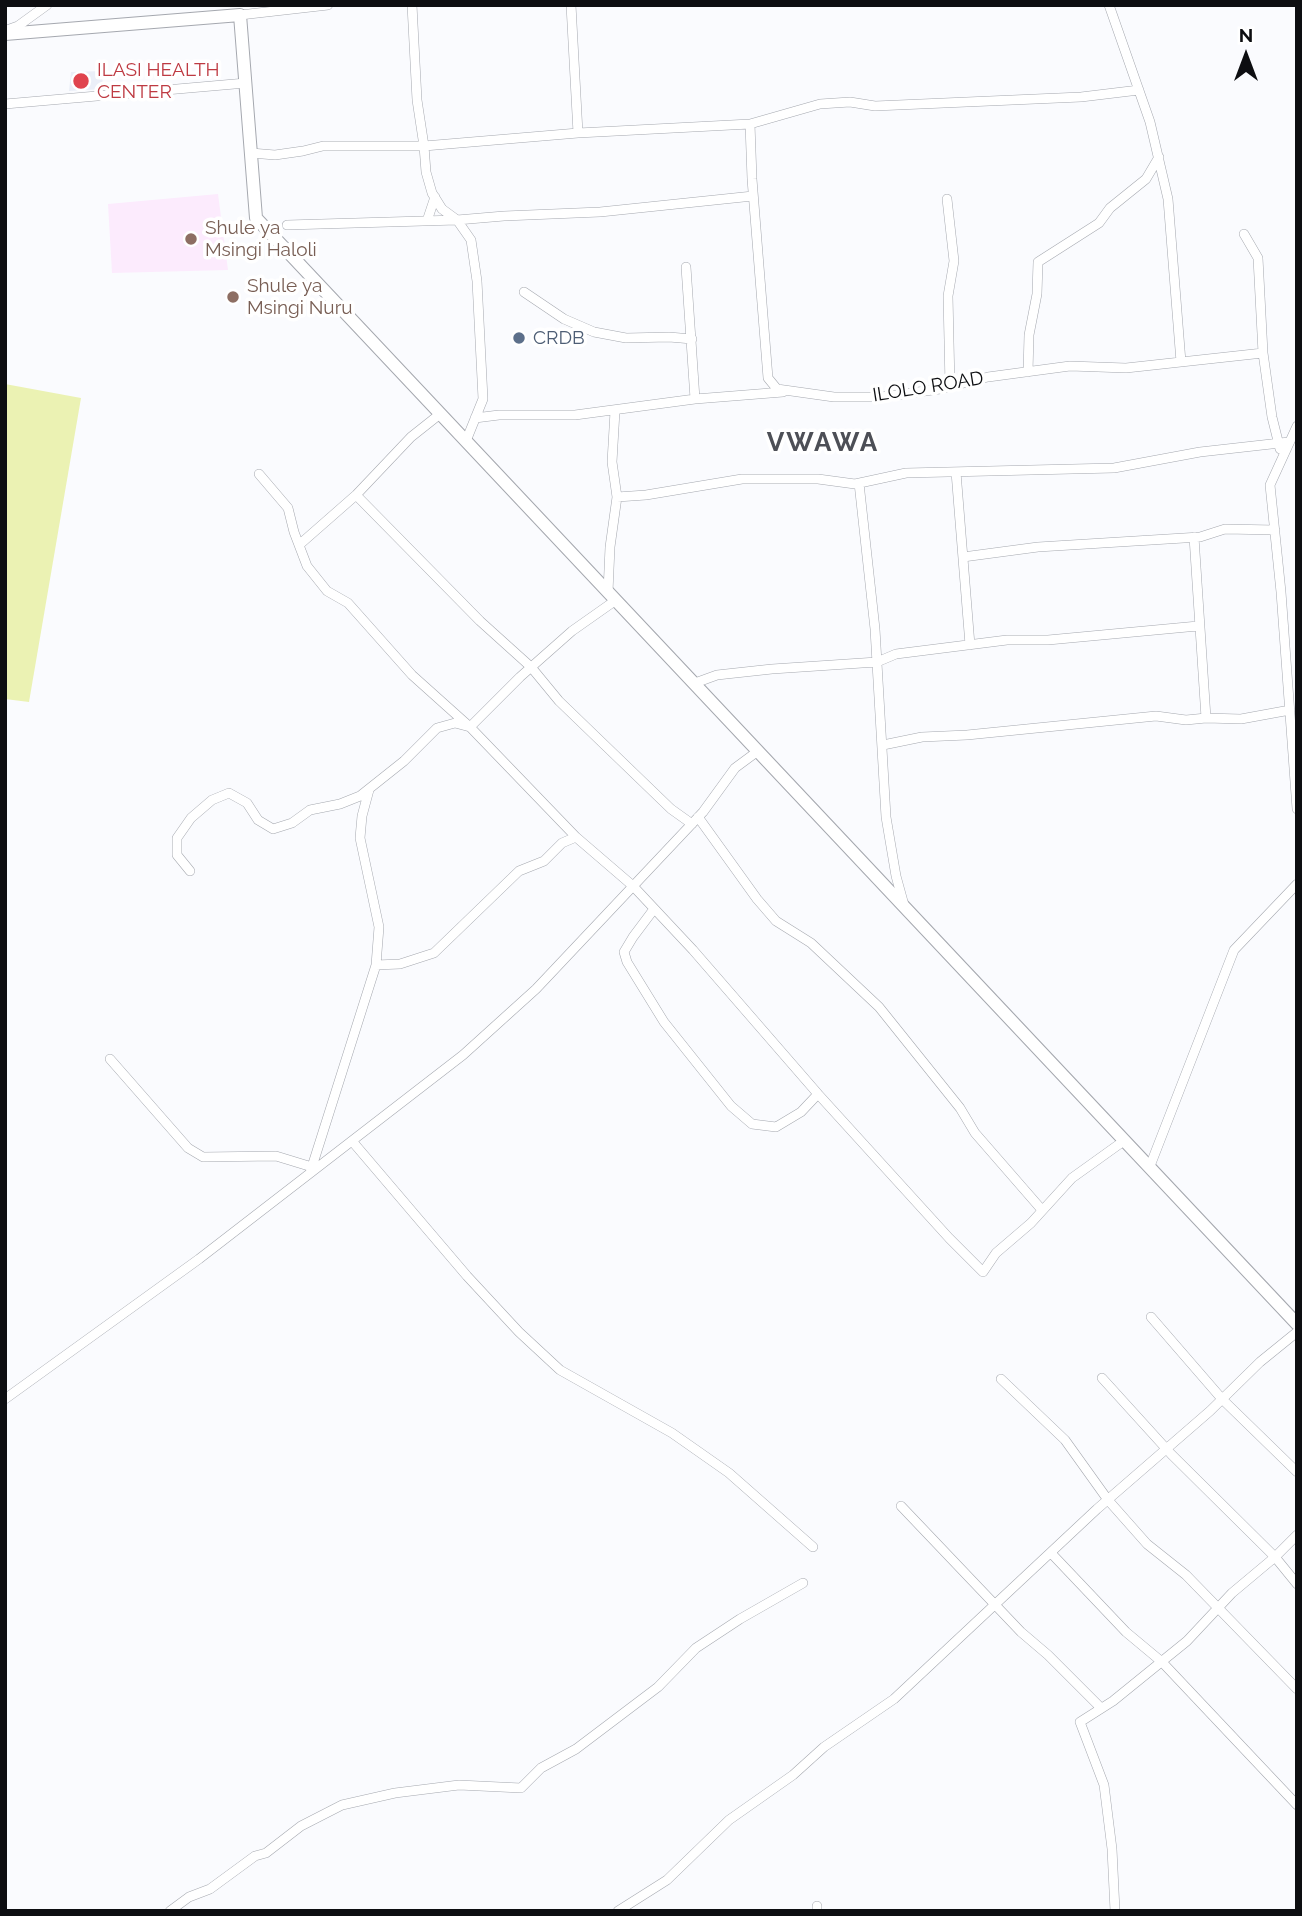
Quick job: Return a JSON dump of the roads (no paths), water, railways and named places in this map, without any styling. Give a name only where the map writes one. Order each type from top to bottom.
[{"type":"street","points":[[5,33],[47,5]]},
{"type":"street","points":[[5,33],[240,15],[328,5]]},
{"type":"street","points":[[412,5],[417,100],[426,172],[442,209],[457,220],[471,240],[477,281],[483,399],[466,441]]},
{"type":"street","points":[[571,5],[578,133]]},
{"type":"street","points":[[1109,5],[1150,122],[1158,158],[1171,225],[1174,299],[1181,362]]},
{"type":"street","points":[[240,15],[256,218],[1297,1324]]},
{"type":"street","points":[[5,104],[246,83]]},
{"type":"street","points":[[251,153],[275,155],[323,146],[424,146],[578,133],[750,124],[820,104],[850,102],[875,106],[1081,97],[1139,90]]},
{"type":"street","points":[[750,124],[768,379],[777,389],[787,391]]},
{"type":"street","points":[[1028,372],[1038,262],[1098,223],[1110,208],[1146,178],[1158,158]]},
{"type":"street","points":[[286,225],[600,212],[753,196]]},
{"type":"street","points":[[427,221],[435,197]]},
{"type":"street","points":[[947,200],[954,261],[948,296],[950,386]]},
{"type":"street","points":[[1244,234],[1258,258],[1263,353],[1272,417],[1283,457]]},
{"type":"street","points":[[686,267],[695,399]]},
{"type":"street","points":[[524,292],[564,319],[594,332],[625,338],[691,339]]},
{"type":"street","name":"ILOLO ROAD","points":[[475,418],[499,415],[576,415],[695,399],[787,391],[834,397],[881,397],[988,377],[1070,366],[1126,368],[1263,353]]},
{"type":"street","points":[[612,596],[610,547],[617,497],[612,462],[615,411]]},
{"type":"street","points":[[299,545],[356,495],[411,437],[440,414]]},
{"type":"street","points":[[1297,425],[1270,485],[1297,809]]},
{"type":"street","points":[[617,497],[774,477],[859,483],[906,474],[956,471],[1114,468],[1200,452],[1289,442]]},
{"type":"street","points":[[956,471],[970,645]]},
{"type":"street","points":[[260,474],[288,508],[307,566],[327,591],[348,603],[412,675],[470,727],[576,837],[633,886],[694,950],[818,1094],[949,1238],[984,1272],[996,1253],[1031,1223],[1072,1178],[1125,1140]]},
{"type":"street","points":[[859,483],[877,662],[886,817],[896,876],[905,906]]},
{"type":"street","points":[[356,495],[671,809],[695,821],[776,921],[811,943],[879,1007],[960,1108],[982,1142],[1042,1210]]},
{"type":"street","points":[[963,557],[1038,547],[1194,537],[1225,528],[1275,530]]},
{"type":"street","points":[[1194,537],[1206,718]]},
{"type":"street","points":[[470,727],[531,667],[612,596]]},
{"type":"street","points":[[695,683],[717,675],[877,662],[896,654],[1007,640],[1060,639],[1199,626]]},
{"type":"street","points":[[883,745],[922,737],[1156,716],[1186,720],[1241,719],[1290,710]]},
{"type":"street","points":[[190,871],[177,855],[177,838],[191,818],[212,800],[229,793],[247,803],[258,820],[273,828],[292,823],[310,810],[340,804],[360,796],[404,761],[437,728],[455,723],[470,727]]},
{"type":"street","points":[[5,1399],[199,1259],[463,1055],[536,989],[695,821],[735,768],[758,751]]},
{"type":"street","points":[[311,1171],[376,965],[379,927],[360,838],[369,789]]},
{"type":"street","points":[[376,965],[400,964],[434,953],[519,871],[544,861],[562,843],[576,837]]},
{"type":"street","points":[[1150,1166],[1234,950],[1297,884]]},
{"type":"street","points":[[654,909],[624,952],[627,962],[664,1022],[731,1106],[752,1124],[776,1127],[801,1112],[818,1094]]},
{"type":"street","points":[[110,1059],[188,1148],[202,1157],[276,1156],[311,1171]]},
{"type":"street","points":[[352,1142],[467,1276],[519,1332],[560,1370],[672,1433],[729,1474],[813,1547]]},
{"type":"street","points":[[1151,1317],[1222,1399],[1297,1472]]},
{"type":"street","points":[[618,1911],[667,1880],[729,1820],[793,1775],[824,1747],[894,1699],[1108,1500],[1260,1362],[1297,1332]]},
{"type":"street","points":[[1102,1378],[1166,1448],[1275,1557],[1297,1584]]},
{"type":"street","points":[[1002,1379],[1065,1440],[1108,1500],[1147,1544],[1186,1575],[1297,1689]]},
{"type":"street","points":[[901,1506],[995,1605],[1101,1708]]},
{"type":"street","points":[[1115,1911],[1112,1849],[1104,1785],[1080,1722],[1187,1641],[1232,1592],[1297,1535]]},
{"type":"street","points":[[1051,1553],[1126,1632],[1162,1662],[1297,1805]]},
{"type":"street","points":[[170,1911],[189,1897],[210,1889],[255,1856],[266,1853],[301,1826],[342,1805],[396,1793],[458,1785],[521,1788],[541,1768],[576,1749],[658,1687],[696,1648],[803,1583]]},
{"type":"place","name":"ILASI HEALTH CENTER","points":[[81,81]]},
{"type":"place","name":"Shule ya Msingi Haloli","points":[[191,239]]},
{"type":"place","name":"Shule ya Msingi Nuru","points":[[233,297]]},
{"type":"place","name":"CRDB","points":[[519,338]]},
{"type":"district","name":"VWAWA","points":[[823,443]]}]
